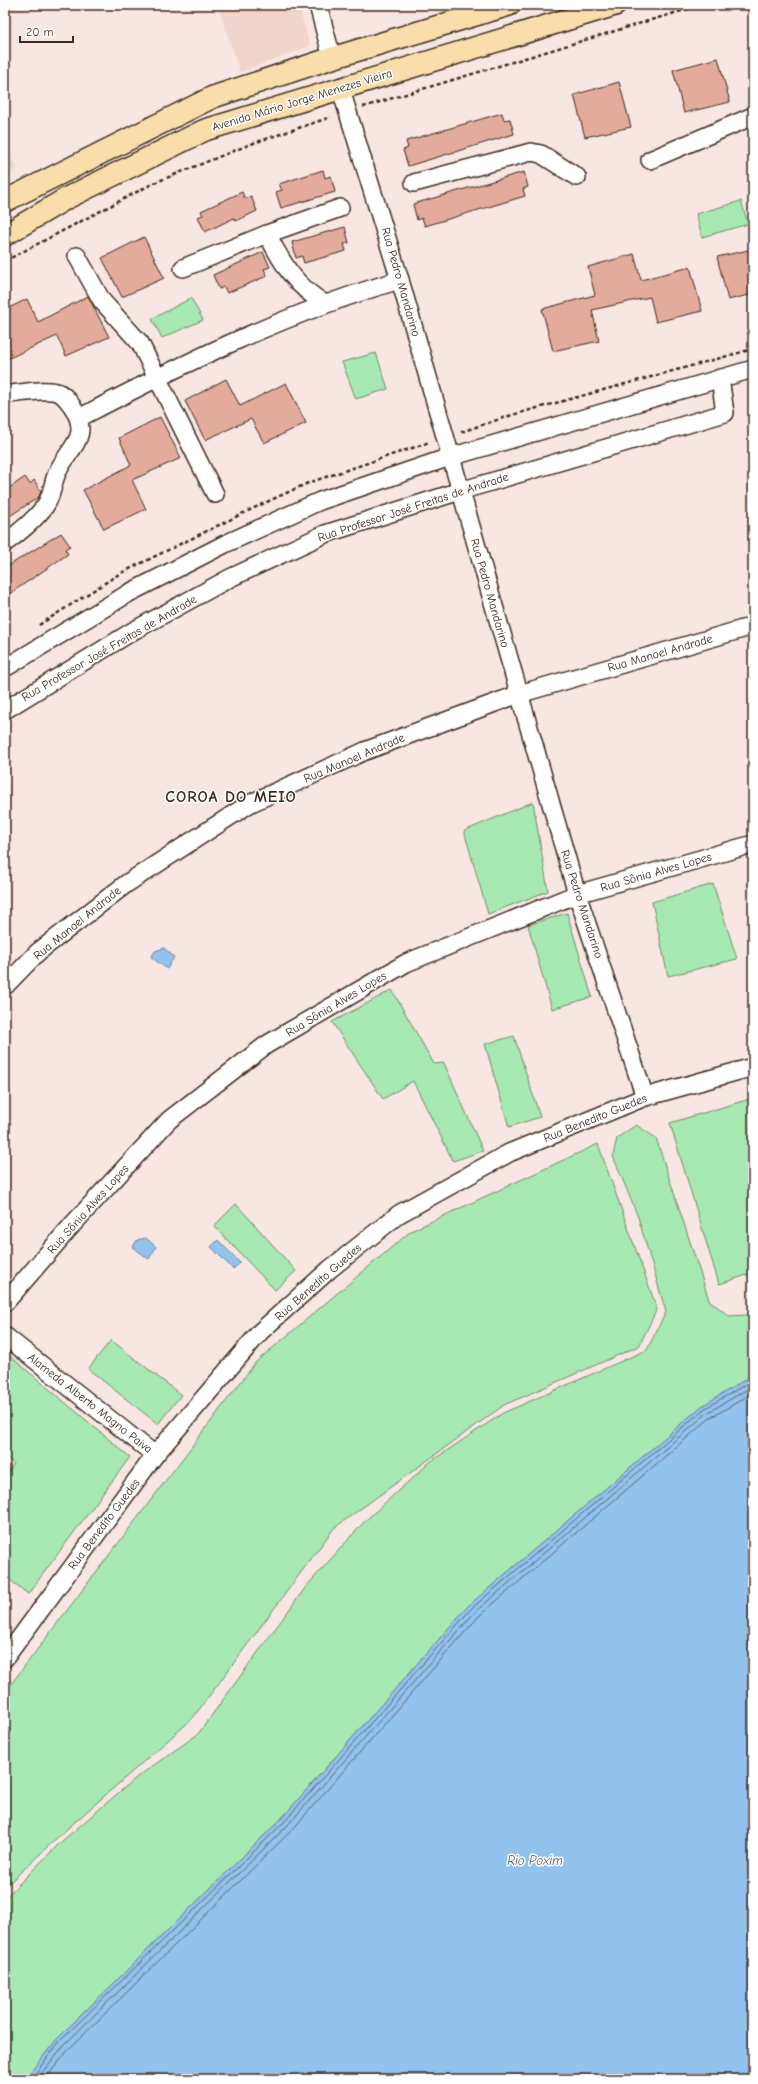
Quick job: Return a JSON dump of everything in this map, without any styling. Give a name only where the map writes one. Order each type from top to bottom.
[{"type":"main road","points":[[5,201],[213,97],[332,58],[509,5]]},
{"type":"main road","name":"Avenida Mário Jorge Menezes Vieira","points":[[5,235],[67,198],[205,130],[340,87],[615,5]]},
{"type":"main road","points":[[205,130],[214,107],[213,97]]},
{"type":"street","points":[[318,5],[332,58]]},
{"type":"street","name":"Rua Pedro Mandarino","points":[[340,87],[400,280],[450,458],[577,894],[645,1097]]},
{"type":"street","points":[[650,160],[753,116]]},
{"type":"street","points":[[414,183],[531,152],[541,154],[577,177]]},
{"type":"street","points":[[183,268],[267,234],[340,208]]},
{"type":"street","points":[[267,234],[287,270],[300,286],[325,304]]},
{"type":"street","points":[[77,256],[102,301],[140,343],[215,494]]},
{"type":"street","points":[[79,418],[157,377],[325,304],[400,280]]},
{"type":"street","points":[[5,668],[129,593],[225,544],[320,501],[450,458],[753,369]]},
{"type":"street","name":"Rua Professor José Freitas de Andrade","points":[[7,704],[133,631],[230,578],[325,534],[460,490],[724,413],[720,378]]},
{"type":"street","points":[[5,394],[50,390],[58,392],[66,398],[79,418],[80,430],[77,442],[58,470],[52,491],[46,504],[22,531],[5,543]]},
{"type":"street","name":"Rua Manoel Andrade","points":[[5,986],[38,952],[126,884],[249,804],[365,751],[519,694],[753,626]]},
{"type":"street","name":"Rua Sônia Alves Lopes","points":[[5,1303],[73,1224],[169,1120],[266,1045],[406,963],[577,894],[753,844]]},
{"type":"street","name":"Rua Benedito Guedes","points":[[5,1658],[155,1455],[261,1331],[330,1269],[399,1214],[509,1153],[645,1097],[753,1067]]},
{"type":"street","name":"Alameda Alberto Magno Paiva","points":[[5,1336],[155,1455]]},
{"type":"shaded area","points":[[218,5],[298,5],[310,46],[240,72]]},
{"type":"shaded area","points":[[5,149],[17,168],[5,176]]},
{"type":"green space","points":[[741,201],[748,224],[702,237],[696,214]]},
{"type":"green space","points":[[191,298],[203,320],[162,338],[152,319]]},
{"type":"green space","points":[[376,353],[388,389],[356,399],[342,362]]},
{"type":"green space","points":[[533,802],[548,891],[488,914],[464,831]]},
{"type":"green space","points":[[713,884],[737,959],[668,976],[652,902]]},
{"type":"green space","points":[[567,913],[592,997],[552,1009],[528,925]]},
{"type":"green space","points":[[392,990],[434,1064],[444,1063],[483,1151],[453,1161],[413,1081],[383,1099],[332,1022]]},
{"type":"green space","points":[[514,1036],[540,1117],[509,1127],[485,1044]]},
{"type":"green space","points":[[753,1098],[753,1273],[719,1284],[670,1123]]},
{"type":"green space","points":[[636,1125],[656,1138],[709,1300],[729,1316],[747,1315],[753,1312],[753,1375],[702,1406],[468,1606],[281,1819],[57,2039],[25,2079],[5,2079],[5,1898],[61,1842],[137,1777],[198,1734],[305,1588],[365,1521],[430,1462],[503,1413],[647,1350],[666,1312],[638,1217],[613,1156],[617,1138]]},
{"type":"green space","points":[[598,1144],[657,1309],[639,1346],[504,1405],[334,1528],[192,1719],[60,1835],[5,1887],[5,1692],[256,1362],[411,1231]]},
{"type":"green space","points":[[236,1204],[296,1271],[275,1290],[214,1226]]},
{"type":"green space","points":[[111,1340],[181,1395],[158,1424],[88,1369]]},
{"type":"green space","points":[[5,1352],[130,1457],[28,1594],[5,1576],[5,1477],[14,1464],[5,1456]]},
{"type":"water","points":[[164,948],[174,957],[167,969],[151,957],[155,951]]},
{"type":"water","points":[[146,1238],[156,1247],[149,1259],[133,1247],[137,1240]]},
{"type":"water","points":[[218,1240],[240,1263],[233,1269],[211,1247]]},
{"type":"water","name":"Rio Poxim","points":[[753,1375],[753,2079],[25,2079],[57,2039],[281,1819],[468,1606],[702,1406]]},
{"type":"building","points":[[718,58],[730,102],[684,113],[673,70]]},
{"type":"building","points":[[619,82],[631,127],[585,137],[574,95]]},
{"type":"building","points":[[502,113],[504,120],[510,119],[514,134],[408,166],[403,150],[408,148],[406,141]]},
{"type":"building","points":[[323,170],[325,178],[331,176],[335,192],[281,208],[276,192],[282,190],[279,184]]},
{"type":"building","points":[[524,172],[528,187],[523,189],[525,196],[425,226],[422,218],[417,220],[413,204]]},
{"type":"building","points":[[242,192],[245,199],[251,196],[257,211],[236,221],[234,218],[205,232],[198,217],[203,215],[201,211]]},
{"type":"building","points":[[345,227],[349,243],[344,244],[346,251],[304,263],[302,256],[296,258],[292,242]]},
{"type":"building","points":[[144,237],[164,278],[122,297],[102,258]]},
{"type":"building","points":[[753,249],[753,294],[728,300],[717,257]]},
{"type":"building","points":[[263,252],[270,267],[264,269],[267,276],[227,293],[224,287],[219,289],[213,275]]},
{"type":"building","points":[[634,254],[641,280],[690,267],[702,311],[656,322],[650,297],[592,310],[599,341],[553,351],[542,309],[595,295],[588,267]]},
{"type":"building","points":[[88,296],[109,337],[66,356],[57,336],[5,360],[5,310],[27,299],[38,322]]},
{"type":"building","points":[[226,379],[240,406],[286,383],[306,423],[264,443],[251,419],[205,440],[185,401]]},
{"type":"building","points":[[160,417],[181,458],[132,480],[146,509],[104,529],[83,490],[131,465],[119,438]]},
{"type":"building","points":[[25,477],[30,484],[34,480],[41,491],[39,497],[5,519],[5,491]]},
{"type":"building","points":[[61,533],[70,546],[65,549],[68,554],[5,597],[5,568]]},
{"type":"district","name":"COROA DO MEIO","points":[[231,797]]}]
